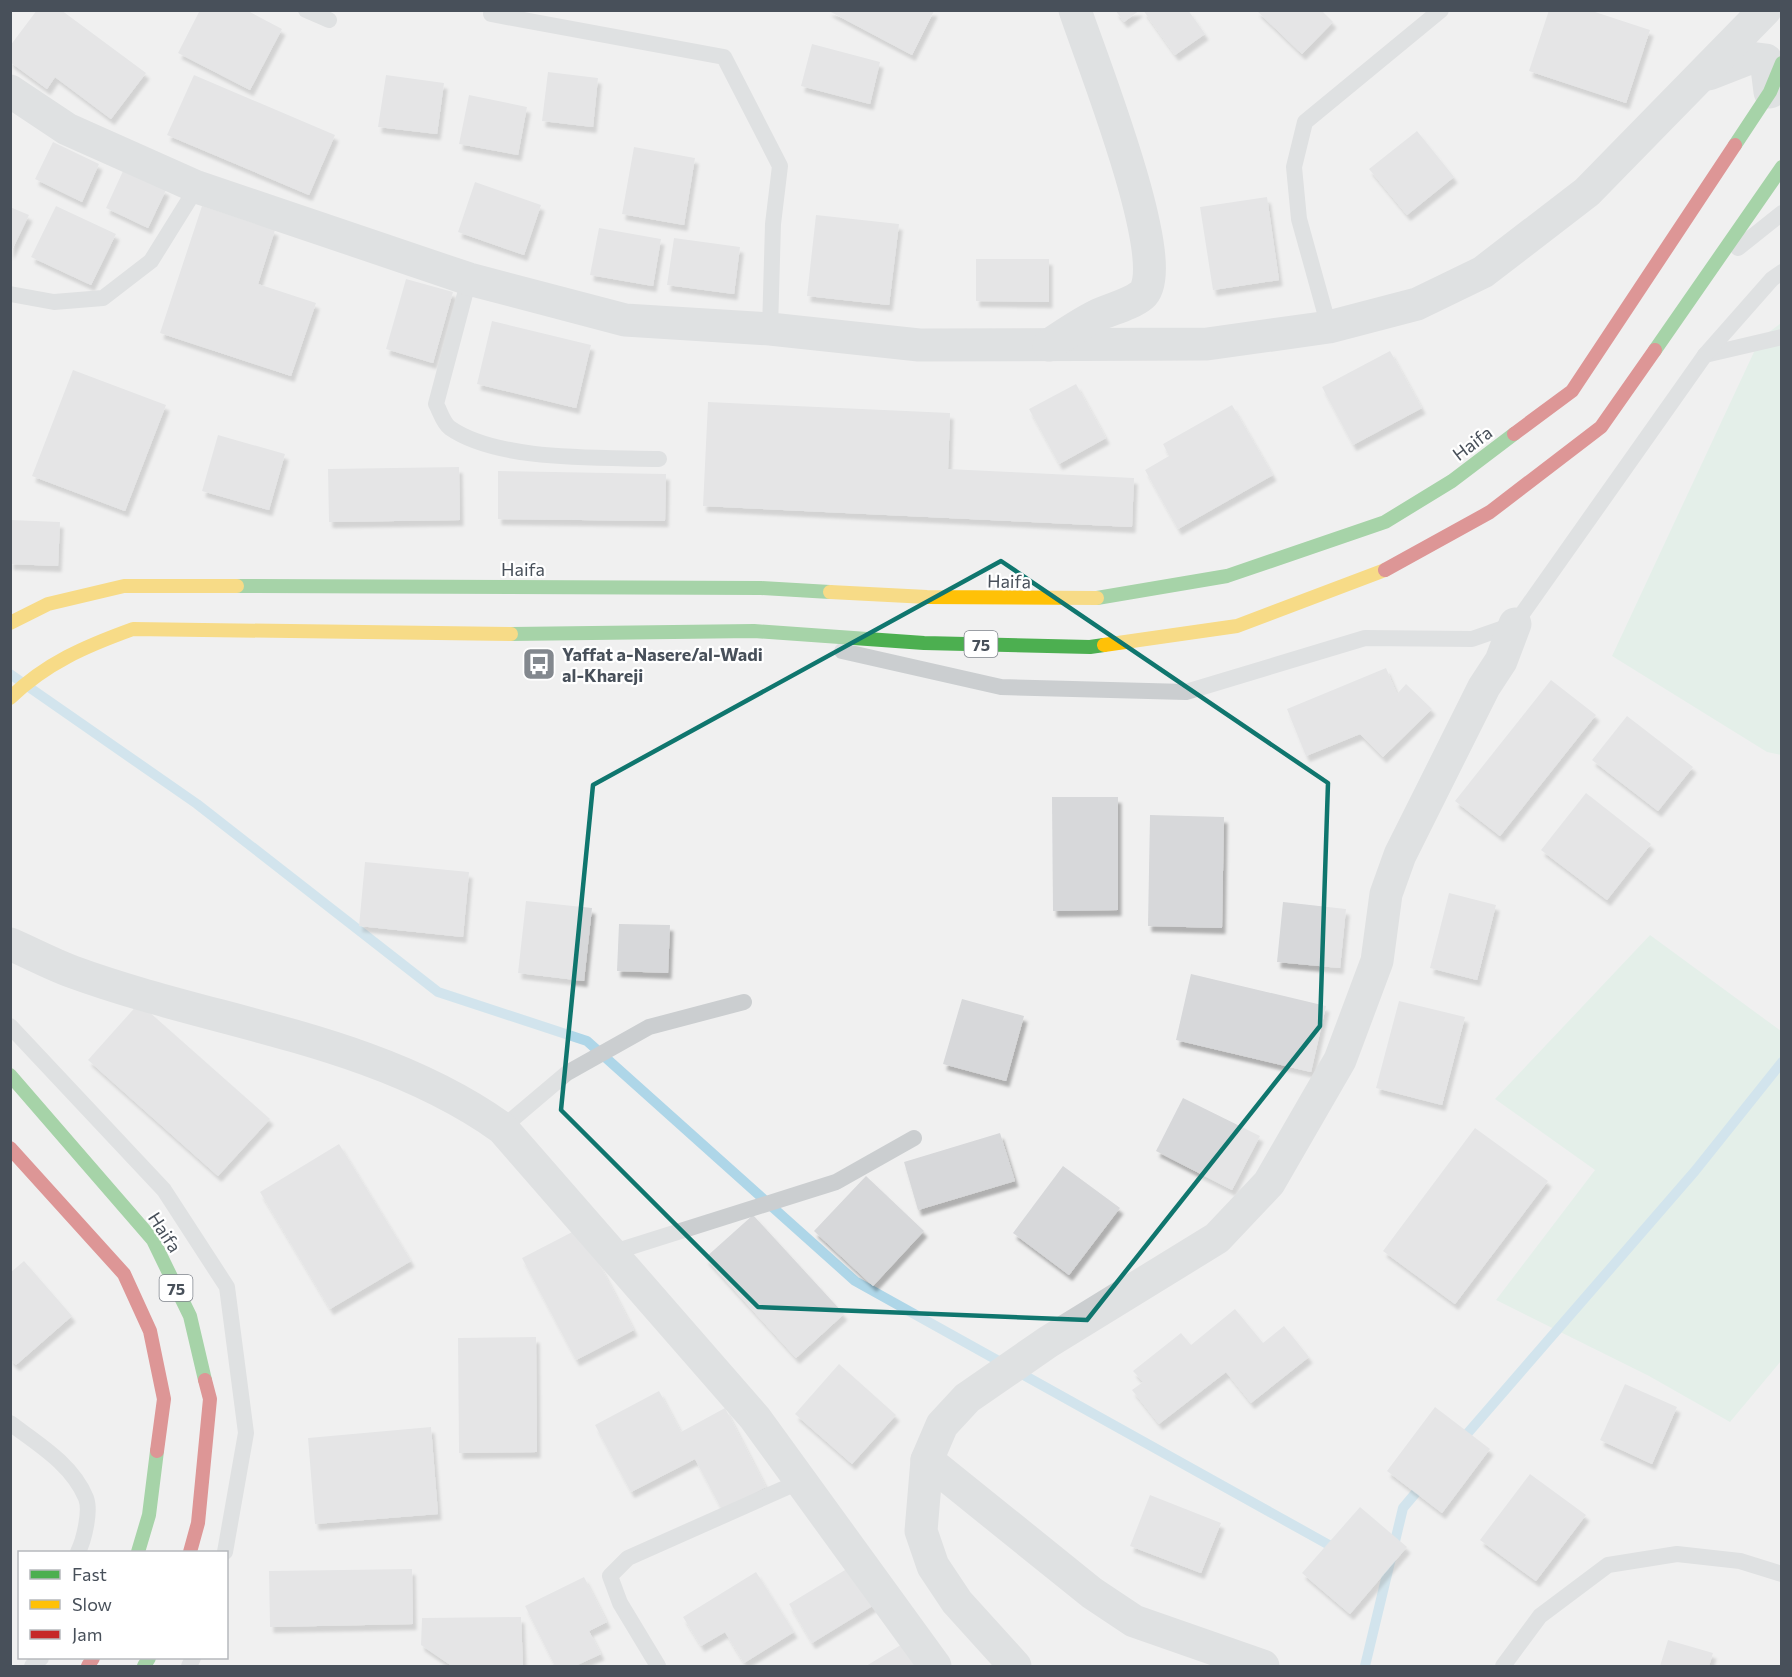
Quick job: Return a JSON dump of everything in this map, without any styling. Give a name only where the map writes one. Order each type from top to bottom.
[{"type":"highway","name":"Haifa","points":[[10,623],[48,604],[124,586],[761,588],[927,597],[1087,600],[1227,576],[1385,522],[1452,480],[1572,391],[1776,77]]},
{"type":"highway","name":"75","points":[[10,698],[30,677],[71,651],[133,629],[535,634],[754,630],[924,643],[1090,647],[1237,626],[1396,566],[1490,513],[1601,427],[1782,167]]},
{"type":"highway","name":"Haifa","points":[[10,1075],[153,1240],[190,1316],[210,1399],[198,1523],[190,1551]]},
{"type":"highway","name":"75","points":[[10,1148],[124,1274],[150,1331],[165,1399],[149,1515],[138,1551]]},
{"type":"street","points":[[1047,345],[1094,317],[1143,295],[1150,283],[1147,228],[1134,181],[1076,10]]},
{"type":"street","points":[[10,91],[67,129],[196,187],[469,279],[625,320],[770,329],[919,345],[1207,344],[1329,327],[1417,304],[1483,272],[1587,192],[1766,10]]},
{"type":"street","points":[[1702,76],[1750,58],[1766,60],[1776,77]]},
{"type":"street","points":[[1015,1666],[957,1602],[933,1566],[921,1531],[927,1460],[942,1425],[967,1398],[1048,1342],[1217,1238],[1269,1183],[1340,1060],[1377,961],[1386,894],[1400,855],[1484,687],[1501,661],[1515,624]]},
{"type":"street","points":[[10,944],[72,972],[374,1060],[473,1107],[502,1128],[755,1418],[934,1666]]},
{"type":"street","points":[[927,1460],[1092,1593],[1134,1621],[1263,1666]]},
{"type":"lane","points":[[306,10],[328,20]]},
{"type":"lane","points":[[1329,327],[1299,219],[1294,167],[1305,122],[1441,10]]},
{"type":"lane","points":[[491,14],[724,57],[780,166],[773,224],[770,329]]},
{"type":"lane","points":[[10,294],[54,302],[103,298],[151,261],[196,187]]},
{"type":"lane","points":[[1703,278],[1782,213]]},
{"type":"lane","points":[[754,630],[1001,687],[1186,692],[1365,638],[1472,639],[1515,624],[1704,355],[1772,279],[1782,272]]},
{"type":"lane","points":[[469,279],[436,404],[448,427],[476,441],[535,454],[659,459]]},
{"type":"lane","points":[[1704,355],[1782,337]]},
{"type":"lane","points":[[502,1128],[567,1073],[649,1027],[744,1002]]},
{"type":"lane","points":[[10,1026],[164,1190],[227,1287],[246,1432],[225,1551]]},
{"type":"lane","points":[[611,1253],[836,1182],[914,1138]]},
{"type":"lane","points":[[10,1423],[59,1459],[87,1499],[85,1537],[78,1551]]},
{"type":"lane","points":[[658,1666],[621,1603],[610,1576],[628,1558],[801,1482]]},
{"type":"lane","points":[[1503,1666],[1540,1616],[1608,1565],[1677,1554],[1740,1561],[1782,1574]]},
{"type":"highlighted area","points":[[1001,561],[1328,783],[1320,1026],[1087,1320],[758,1307],[561,1110],[593,785]]},
{"type":"green space","points":[[1781,323],[1781,755],[1767,752],[1612,656],[1760,339]]},
{"type":"green space","points":[[1650,935],[1781,1031],[1781,1361],[1730,1422],[1649,1376],[1496,1300],[1595,1170],[1495,1099]]},
{"type":"building","points":[[37,10],[61,10],[146,73],[111,119],[55,77],[47,89],[10,62],[10,46]]},
{"type":"building","points":[[200,10],[246,10],[282,29],[250,90],[178,53]]},
{"type":"building","points":[[827,10],[933,10],[934,11],[912,55]]},
{"type":"building","points":[[1115,10],[1140,10],[1124,22]]},
{"type":"building","points":[[1143,10],[1188,10],[1205,34],[1175,55]]},
{"type":"building","points":[[1256,10],[1321,10],[1333,22],[1302,54]]},
{"type":"building","points":[[1549,10],[1589,10],[1650,30],[1626,103],[1529,71]]},
{"type":"building","points":[[812,44],[880,62],[870,104],[801,86]]},
{"type":"building","points":[[548,72],[598,78],[593,127],[542,121]]},
{"type":"building","points":[[194,75],[335,135],[309,195],[167,135]]},
{"type":"building","points":[[386,75],[444,83],[437,134],[378,127]]},
{"type":"building","points":[[469,95],[527,107],[518,155],[459,144]]},
{"type":"building","points":[[1417,131],[1454,177],[1407,215],[1369,169]]},
{"type":"building","points":[[53,142],[99,164],[82,202],[35,179]]},
{"type":"building","points":[[634,147],[695,158],[684,225],[622,214]]},
{"type":"building","points":[[123,171],[166,190],[148,228],[106,208]]},
{"type":"building","points":[[475,182],[541,205],[524,255],[458,232]]},
{"type":"building","points":[[1267,197],[1279,280],[1213,290],[1200,207]]},
{"type":"building","points":[[56,206],[116,234],[91,285],[31,257]]},
{"type":"building","points":[[202,206],[275,230],[258,284],[316,303],[291,376],[160,333]]},
{"type":"building","points":[[10,207],[29,215],[10,254]]},
{"type":"building","points":[[816,215],[899,224],[889,305],[807,296]]},
{"type":"building","points":[[599,228],[661,239],[653,286],[590,275]]},
{"type":"building","points":[[674,238],[740,247],[734,294],[667,285]]},
{"type":"building","points":[[976,259],[1049,259],[1049,302],[976,301]]},
{"type":"building","points":[[406,279],[453,292],[433,363],[386,349]]},
{"type":"building","points":[[492,321],[591,345],[576,408],[477,384]]},
{"type":"building","points":[[1390,351],[1422,408],[1353,445],[1322,387]]},
{"type":"building","points":[[73,370],[166,405],[125,511],[32,476]]},
{"type":"building","points":[[1076,384],[1106,438],[1059,464],[1029,409]]},
{"type":"building","points":[[708,402],[950,413],[948,469],[1134,478],[1132,527],[703,506]]},
{"type":"building","points":[[1232,405],[1273,475],[1178,529],[1145,470],[1169,456],[1163,444]]},
{"type":"building","points":[[218,435],[285,454],[269,510],[202,491]]},
{"type":"building","points":[[459,467],[460,520],[329,522],[328,469]]},
{"type":"building","points":[[498,471],[666,474],[665,521],[498,519]]},
{"type":"building","points":[[11,520],[60,522],[58,566],[10,564]]},
{"type":"building","points":[[1386,668],[1397,694],[1406,684],[1432,709],[1383,757],[1360,734],[1306,756],[1287,709]]},
{"type":"building","points":[[1551,680],[1596,715],[1500,836],[1455,801]]},
{"type":"building","points":[[1627,716],[1693,767],[1658,811],[1592,760]]},
{"type":"building","points":[[1586,793],[1651,844],[1607,900],[1541,850]]},
{"type":"building","points":[[1052,797],[1118,797],[1118,910],[1053,911]]},
{"type":"building","points":[[1150,815],[1224,817],[1222,928],[1148,926]]},
{"type":"building","points":[[365,862],[469,872],[463,937],[359,926]]},
{"type":"building","points":[[1449,893],[1496,905],[1477,980],[1430,968]]},
{"type":"building","points":[[526,901],[592,908],[584,981],[518,973]]},
{"type":"building","points":[[1283,902],[1346,909],[1340,968],[1277,962]]},
{"type":"building","points":[[619,924],[670,925],[668,973],[617,971]]},
{"type":"building","points":[[1191,974],[1326,1006],[1311,1072],[1176,1040]]},
{"type":"building","points":[[962,999],[1024,1016],[1006,1081],[943,1064]]},
{"type":"building","points":[[1399,1001],[1465,1017],[1442,1105],[1376,1088]]},
{"type":"building","points":[[139,1003],[270,1119],[218,1176],[88,1060]]},
{"type":"building","points":[[1183,1098],[1260,1136],[1232,1190],[1156,1151]]},
{"type":"building","points":[[1475,1128],[1548,1181],[1455,1304],[1383,1251]]},
{"type":"building","points":[[1000,1133],[1015,1181],[918,1210],[904,1162]]},
{"type":"building","points":[[339,1144],[411,1261],[330,1309],[260,1192]]},
{"type":"building","points":[[1063,1166],[1120,1208],[1069,1275],[1013,1233]]},
{"type":"building","points":[[866,1176],[924,1231],[873,1286],[814,1231]]},
{"type":"building","points":[[753,1215],[844,1314],[796,1358],[705,1258]]},
{"type":"building","points":[[580,1228],[634,1330],[576,1360],[522,1258]]},
{"type":"building","points":[[24,1261],[72,1316],[16,1365],[10,1359],[10,1273]]},
{"type":"building","points":[[1235,1309],[1263,1343],[1284,1326],[1309,1357],[1251,1403],[1226,1372],[1159,1424],[1132,1390],[1143,1382],[1133,1371],[1181,1333],[1191,1345]]},
{"type":"building","points":[[536,1337],[537,1452],[459,1453],[458,1338]]},
{"type":"building","points":[[839,1364],[896,1415],[852,1464],[795,1414]]},
{"type":"building","points":[[1625,1384],[1677,1407],[1652,1464],[1600,1440]]},
{"type":"building","points":[[659,1391],[681,1432],[725,1408],[766,1487],[722,1510],[695,1459],[631,1492],[595,1425]]},
{"type":"building","points":[[1435,1407],[1490,1449],[1442,1513],[1387,1471]]},
{"type":"building","points":[[431,1427],[438,1514],[315,1524],[308,1438]]},
{"type":"building","points":[[1530,1474],[1586,1515],[1536,1581],[1480,1540]]},
{"type":"building","points":[[1150,1495],[1221,1523],[1201,1573],[1130,1546]]},
{"type":"building","points":[[1360,1507],[1407,1547],[1350,1614],[1302,1573]]},
{"type":"building","points":[[850,1567],[874,1605],[812,1643],[789,1604]]},
{"type":"building","points":[[412,1569],[413,1624],[270,1627],[269,1571]]},
{"type":"building","points":[[756,1572],[794,1632],[744,1663],[725,1632],[701,1646],[683,1617]]},
{"type":"building","points":[[584,1577],[607,1622],[589,1631],[601,1654],[575,1666],[555,1666],[525,1606]]},
{"type":"building","points":[[521,1617],[523,1666],[452,1666],[421,1645],[422,1618]]},
{"type":"building","points":[[1668,1640],[1713,1653],[1709,1666],[1660,1666]]},
{"type":"building","points":[[904,1643],[919,1666],[866,1666]]},
{"type":"waterway","points":[[10,674],[197,804],[438,992],[587,1041],[855,1281],[1338,1550]]},
{"type":"waterway","points":[[1460,1442],[1695,1171],[1782,1062]]},
{"type":"waterway","points":[[1365,1666],[1403,1508],[1424,1483]]},
{"type":"traffic: fast","points":[[1735,145],[1770,92],[1782,63]]},
{"type":"traffic: fast","points":[[1655,350],[1782,167]]},
{"type":"traffic: fast","points":[[1097,598],[1227,576],[1385,522],[1452,481],[1514,434]]},
{"type":"traffic: fast","points":[[237,586],[761,588],[830,592]]},
{"type":"traffic: fast","points":[[511,634],[754,631],[924,643],[1090,647],[1104,645]]},
{"type":"traffic: fast","points":[[10,1075],[153,1240],[190,1316],[205,1380]]},
{"type":"traffic: fast","points":[[138,1551],[149,1515],[157,1451]]},
{"type":"traffic: fast","points":[[144,1666],[148,1659]]},
{"type":"traffic: slow","points":[[1104,645],[1237,626],[1385,570]]},
{"type":"traffic: slow","points":[[10,623],[48,604],[124,586],[237,586]]},
{"type":"traffic: slow","points":[[830,592],[927,597],[1097,598]]},
{"type":"traffic: slow","points":[[10,698],[52,665],[99,642],[133,629],[511,634]]},
{"type":"traffic: jam","points":[[1514,434],[1572,391],[1735,145]]},
{"type":"traffic: jam","points":[[1385,570],[1490,512],[1601,427],[1655,350]]},
{"type":"traffic: jam","points":[[10,1148],[124,1274],[150,1331],[164,1399],[157,1451]]},
{"type":"traffic: jam","points":[[190,1551],[198,1523],[210,1399],[205,1380]]},
{"type":"traffic: jam","points":[[88,1666],[92,1659]]},
{"type":"place","name":"Yaffat a-Nasere/al-Wadi al-Khareji","points":[[539,664]]}]
